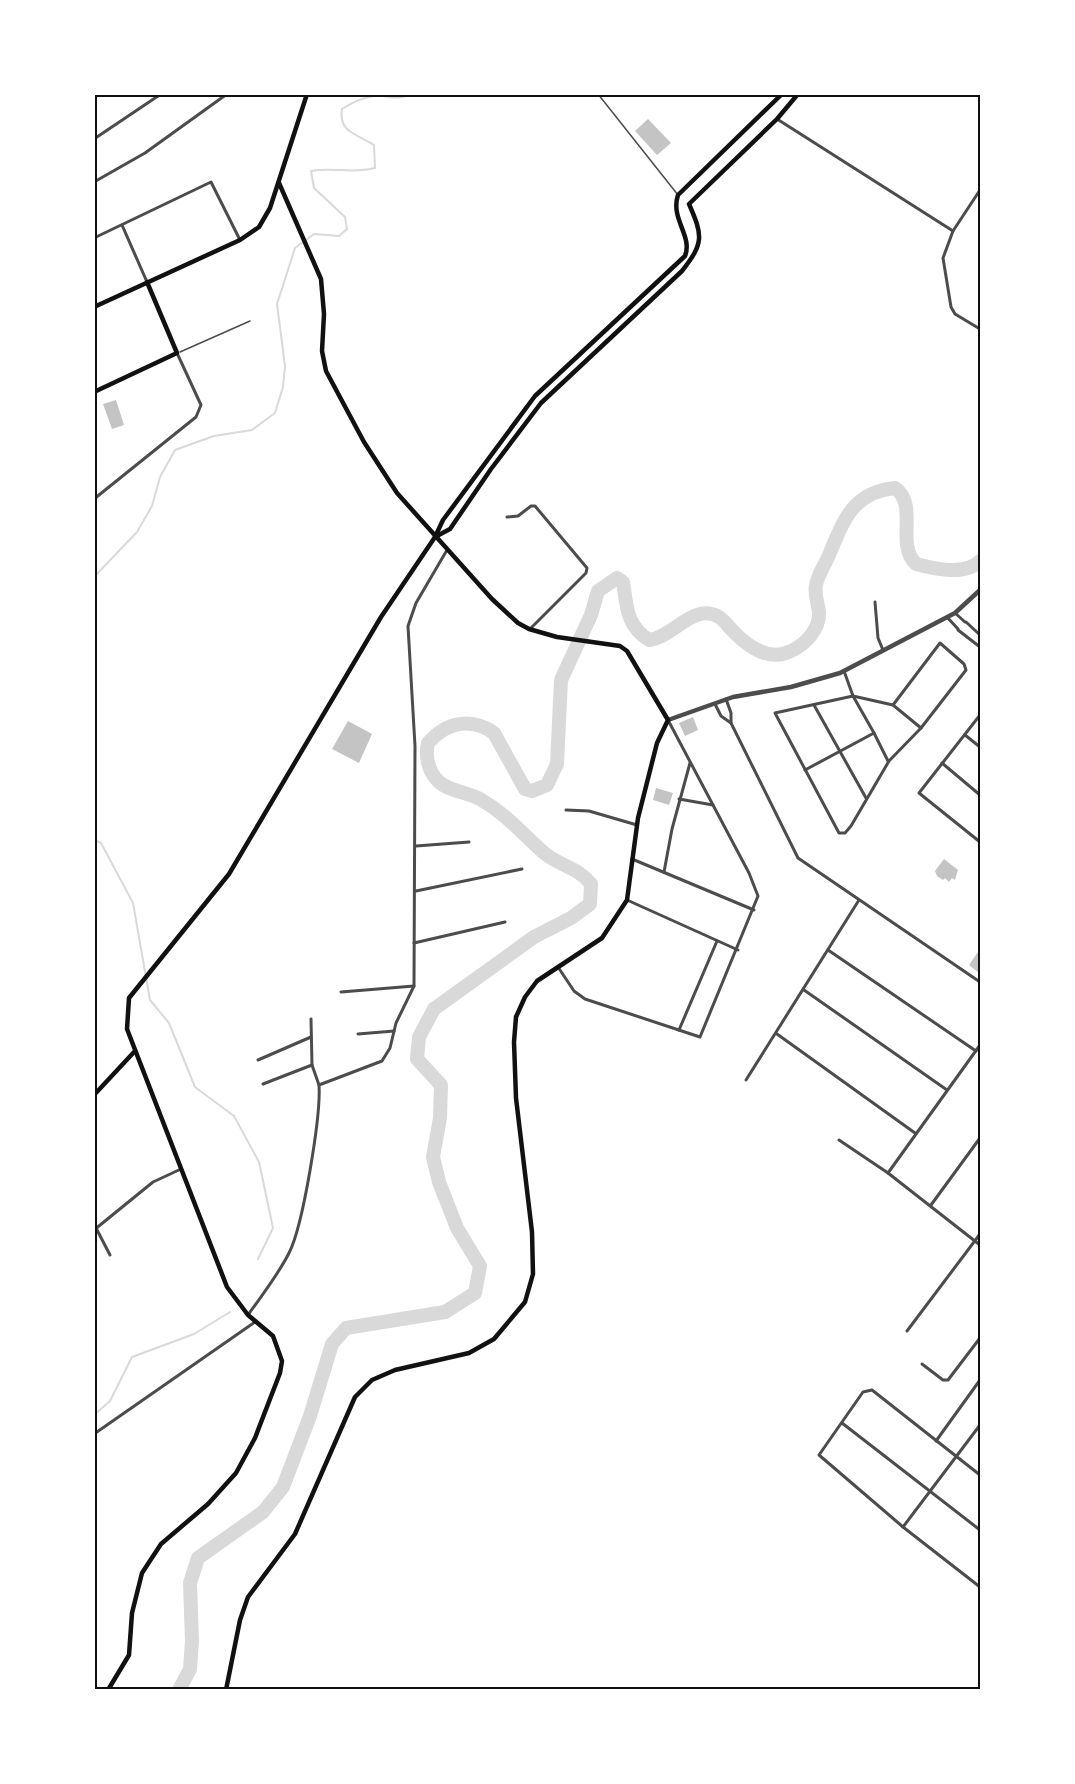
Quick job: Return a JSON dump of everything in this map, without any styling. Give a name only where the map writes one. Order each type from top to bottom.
[{"type":"main road","points":[[94,307],[240,240],[259,226],[279,183],[306,94]]},
{"type":"main road","points":[[108,1689],[129,1654],[132,1612],[142,1573],[161,1544],[208,1504],[227,1484],[244,1457],[265,1414],[282,1360],[273,1336],[248,1315],[227,1287],[127,1029],[126,1011],[129,998],[229,874],[381,617],[435,537],[443,520],[535,396],[684,256],[688,249],[687,243],[675,213],[678,195],[783,94]]},
{"type":"main road","points":[[435,537],[450,529],[490,469],[541,402],[682,272],[696,252],[700,234],[689,204],[777,119],[798,94]]},
{"type":"main road","points":[[226,1689],[240,1620],[248,1597],[295,1534],[355,1397],[372,1380],[395,1370],[469,1353],[494,1339],[525,1302],[533,1274],[532,1232],[516,1098],[516,1026],[525,997],[537,981],[602,938],[627,900],[637,825],[657,743],[668,720],[627,651],[620,646],[578,641],[529,629],[492,599],[397,493],[364,442],[326,371],[322,351],[324,314],[321,285],[312,255],[279,183]]},
{"type":"main road","points":[[94,393],[177,353],[147,282]]},
{"type":"main road","points":[[94,1095],[135,1051]]},
{"type":"street","points":[[94,139],[160,94]]},
{"type":"street","points":[[94,182],[145,153],[227,94]]},
{"type":"street","points":[[777,119],[953,231]]},
{"type":"street","points":[[94,238],[211,182],[240,240]]},
{"type":"street","points":[[981,190],[953,231],[943,252],[943,274],[951,307],[955,314],[981,329]]},
{"type":"street","points":[[122,225],[147,282]]},
{"type":"street","points":[[94,499],[196,417],[201,405],[177,353]]},
{"type":"street","points":[[507,517],[518,516],[531,506],[535,506],[587,568],[585,573],[529,629]]},
{"type":"street","points":[[319,1085],[382,1061],[390,1048],[394,1031],[414,986],[415,746],[408,626],[416,603],[447,550]]},
{"type":"street","points":[[558,967],[574,991],[585,999],[700,1037],[738,951],[759,896],[668,720],[726,699],[792,687],[844,671],[955,613],[981,590]]},
{"type":"street","points":[[874,602],[878,638],[884,651]]},
{"type":"street","points":[[955,613],[980,634],[973,641]]},
{"type":"street","points":[[947,617],[981,647]]},
{"type":"street","points":[[893,705],[940,643],[964,664],[966,670],[921,728],[889,762],[845,833],[839,833],[775,713],[853,696],[893,705],[921,728]]},
{"type":"street","points":[[844,671],[853,696],[889,762]]},
{"type":"street","points":[[726,699],[731,713],[731,723],[798,858],[981,982]]},
{"type":"street","points":[[714,703],[721,716],[731,723]]},
{"type":"street","points":[[814,705],[866,798]]},
{"type":"street","points":[[981,715],[919,793],[981,842]]},
{"type":"street","points":[[806,770],[874,733]]},
{"type":"street","points":[[965,735],[981,747]]},
{"type":"street","points":[[664,872],[679,799],[690,763]]},
{"type":"street","points":[[942,763],[981,795]]},
{"type":"street","points":[[679,799],[713,805]]},
{"type":"street","points":[[566,810],[589,811],[637,825]]},
{"type":"street","points":[[416,846],[469,842]]},
{"type":"street","points":[[632,859],[754,910]]},
{"type":"street","points":[[416,891],[522,869]]},
{"type":"street","points":[[627,900],[738,951]]},
{"type":"street","points":[[746,1080],[860,900]]},
{"type":"street","points":[[414,943],[505,922]]},
{"type":"street","points":[[679,1030],[717,941]]},
{"type":"street","points":[[828,950],[976,1051]]},
{"type":"street","points":[[341,992],[414,986]]},
{"type":"street","points":[[804,990],[947,1090]]},
{"type":"street","points":[[248,1315],[290,1252],[304,1199],[320,1102],[319,1085],[312,1065],[311,1019]]},
{"type":"street","points":[[357,1034],[394,1031]]},
{"type":"street","points":[[777,1034],[915,1133]]},
{"type":"street","points":[[258,1060],[311,1037]]},
{"type":"street","points":[[888,1173],[981,1045]]},
{"type":"street","points":[[263,1084],[312,1065]]},
{"type":"street","points":[[931,1205],[981,1138]]},
{"type":"street","points":[[839,1140],[888,1173],[981,1245]]},
{"type":"street","points":[[110,1255],[95,1229],[153,1182],[181,1169]]},
{"type":"street","points":[[907,1330],[966,1249],[981,1234]]},
{"type":"street","points":[[94,1434],[256,1322]]},
{"type":"street","points":[[922,1364],[943,1380],[948,1380],[981,1338]]},
{"type":"street","points":[[936,1441],[981,1380]]},
{"type":"street","points":[[981,1475],[872,1390],[867,1390],[819,1455],[903,1527],[981,1587]]},
{"type":"street","points":[[842,1423],[981,1530]]},
{"type":"street","points":[[903,1527],[981,1425]]},
{"type":"lane","points":[[599,95],[678,195]]},
{"type":"lane","points":[[177,353],[250,321]]},
{"type":"building","points":[[648,119],[671,143],[657,155],[635,131]]},
{"type":"building","points":[[116,400],[124,425],[112,429],[103,404]]},
{"type":"building","points":[[693,717],[698,730],[685,736],[679,723]]},
{"type":"building","points":[[348,721],[372,734],[359,763],[332,749]]},
{"type":"building","points":[[656,788],[673,793],[669,805],[653,800]]},
{"type":"building","points":[[944,859],[958,870],[955,880],[952,878],[949,882],[937,876],[935,871]]},
{"type":"building","points":[[980,949],[980,972],[979,973],[969,965]]},
{"type":"waterway","points":[[94,577],[137,532],[152,506],[160,477],[175,450],[214,436],[252,430],[275,413],[283,387],[285,366],[277,304],[295,248],[314,234],[339,236],[347,229],[345,217],[314,188],[311,171],[375,168],[374,145],[346,128],[343,123],[342,109],[370,97],[395,98],[412,94]]},
{"type":"waterway","points":[[179,1690],[190,1669],[192,1641],[190,1583],[198,1558],[263,1512],[283,1487],[310,1416],[332,1344],[346,1328],[445,1312],[475,1293],[480,1266],[457,1228],[439,1182],[433,1157],[440,1118],[441,1085],[417,1059],[419,1037],[434,1009],[534,937],[571,918],[590,904],[591,884],[586,878],[549,857],[490,805],[438,781],[428,763],[428,743],[451,726],[477,725],[494,733],[525,789],[532,791],[547,785],[557,764],[561,680],[591,615],[598,591],[617,578],[623,582],[632,622],[649,640],[658,638],[692,617],[710,614],[721,618],[738,636],[759,651],[775,655],[797,648],[815,630],[819,618],[815,592],[817,581],[839,531],[859,502],[880,491],[895,488],[902,495],[907,514],[907,546],[916,564],[958,570],[974,566],[980,561]]},
{"type":"waterway","points":[[94,840],[101,843],[133,903],[150,1000],[169,1023],[195,1087],[234,1116],[259,1162],[273,1228],[258,1259]]},
{"type":"waterway","points":[[94,1415],[110,1401],[132,1357],[194,1334],[230,1312]]}]
